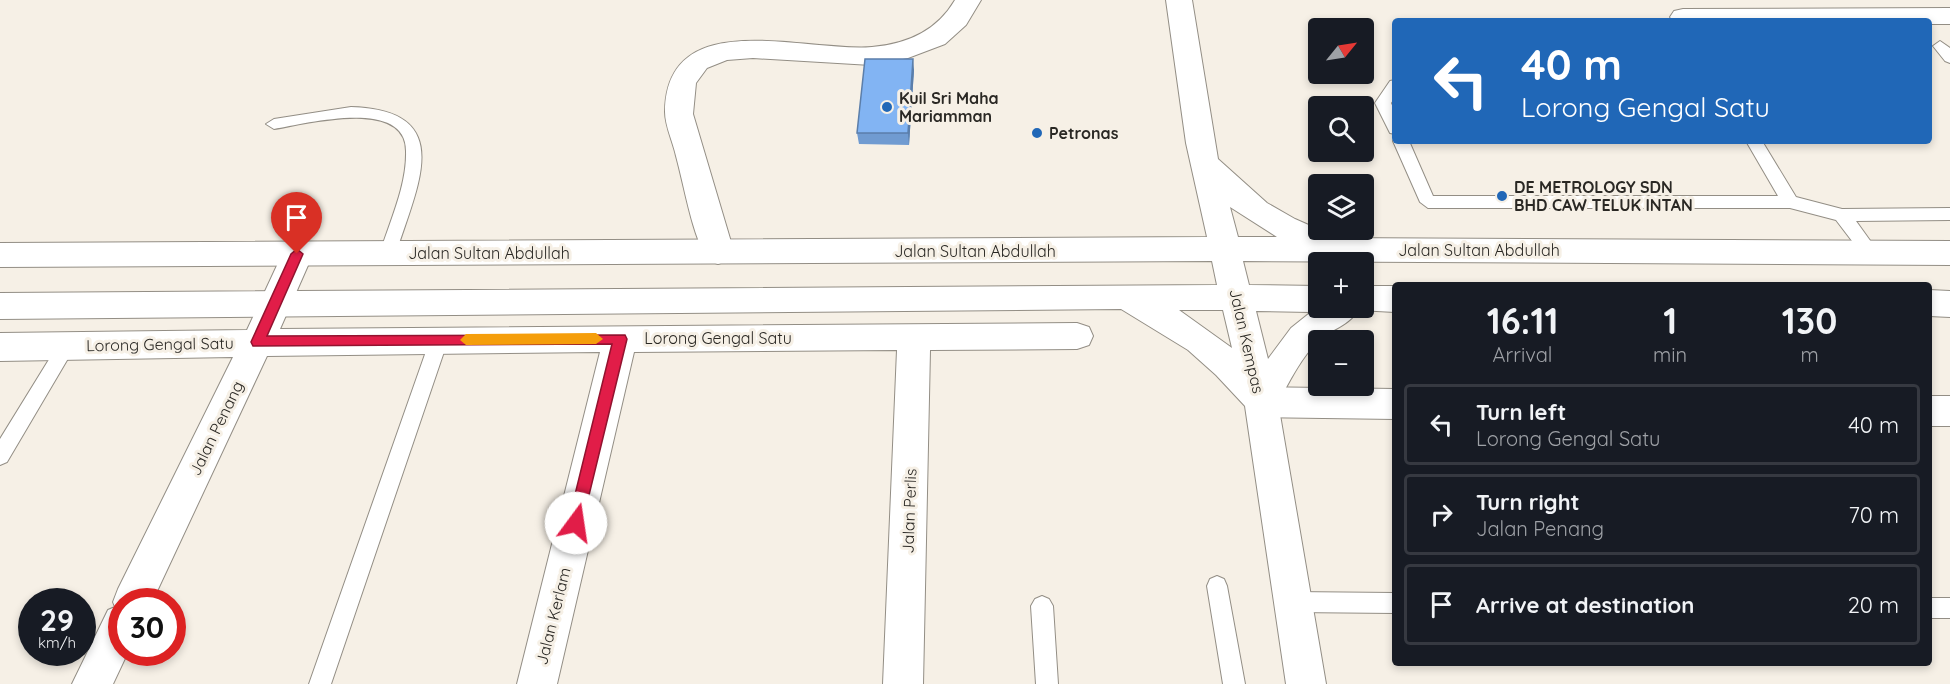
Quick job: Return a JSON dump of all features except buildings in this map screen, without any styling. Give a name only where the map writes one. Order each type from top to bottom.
[{"type":"street","points":[[718,252],[680,114],[682,81],[697,62],[723,51],[753,49],[871,56],[908,50],[936,38],[957,20],[968,0]]},
{"type":"street","name":"Jalan Kempas","points":[[1179,0],[1204,162],[1261,402],[1306,684]]},
{"type":"street","points":[[1694,18],[1820,8],[1950,16]]},
{"type":"street","points":[[1204,162],[1228,190],[1251,210],[1280,227],[1337,249]]},
{"type":"street","name":"Jalan Sultan Abdullah","points":[[0,255],[1225,249],[1950,253]]},
{"type":"street","name":"Jalan Penang","points":[[139,588],[276,303],[297,254]]},
{"type":"street","points":[[1125,296],[1198,337],[1230,364],[1261,402],[1392,404]]},
{"type":"street","points":[[0,306],[1125,296],[1308,299]]},
{"type":"street","points":[[1374,299],[1392,299]]},
{"type":"street","points":[[1932,303],[1950,304]]},
{"type":"street","points":[[1261,402],[1296,341],[1315,323],[1324,318]]},
{"type":"street","name":"Lorong Gengal Satu","points":[[0,346],[439,340],[1077,336]]},
{"type":"street","name":"Jalan Perlis","points":[[903,684],[914,337]]},
{"type":"street","name":"Jalan Kerlam","points":[[537,684],[620,339]]},
{"type":"street","points":[[1932,411],[1950,411]]},
{"type":"street","points":[[92,684],[108,651]]},
{"type":"lane","points":[[1940,45],[1950,58]]},
{"type":"lane","points":[[1392,90],[1383,103],[1392,122]]},
{"type":"lane","points":[[274,124],[355,111],[383,115],[405,126],[414,143],[411,175],[388,253]]},
{"type":"lane","points":[[1402,144],[1428,202],[1790,202],[1842,215],[1950,214]]},
{"type":"lane","points":[[1756,144],[1790,202]]},
{"type":"lane","points":[[1842,215],[1871,253]]},
{"type":"lane","points":[[320,684],[439,340]]},
{"type":"lane","points":[[0,456],[67,345]]},
{"type":"lane","points":[[1217,586],[1234,684]]},
{"type":"lane","points":[[1293,602],[1392,603]]},
{"type":"lane","points":[[1042,606],[1047,684]]},
{"type":"lane","points":[[1932,608],[1950,608]]},
{"type":"slow traffic","points":[[466,340],[596,339]]},
{"type":"place","name":"Kuil Sri Maha Mariamman","points":[[887,107]]},
{"type":"place","name":"Petronas","points":[[1037,133]]},
{"type":"place","name":"DE METROLOGY SDN BHD CAW TELUK INTAN","points":[[1502,196]]},
{"type":"route","points":[[297,254],[257,342],[620,339],[576,523]]}]
